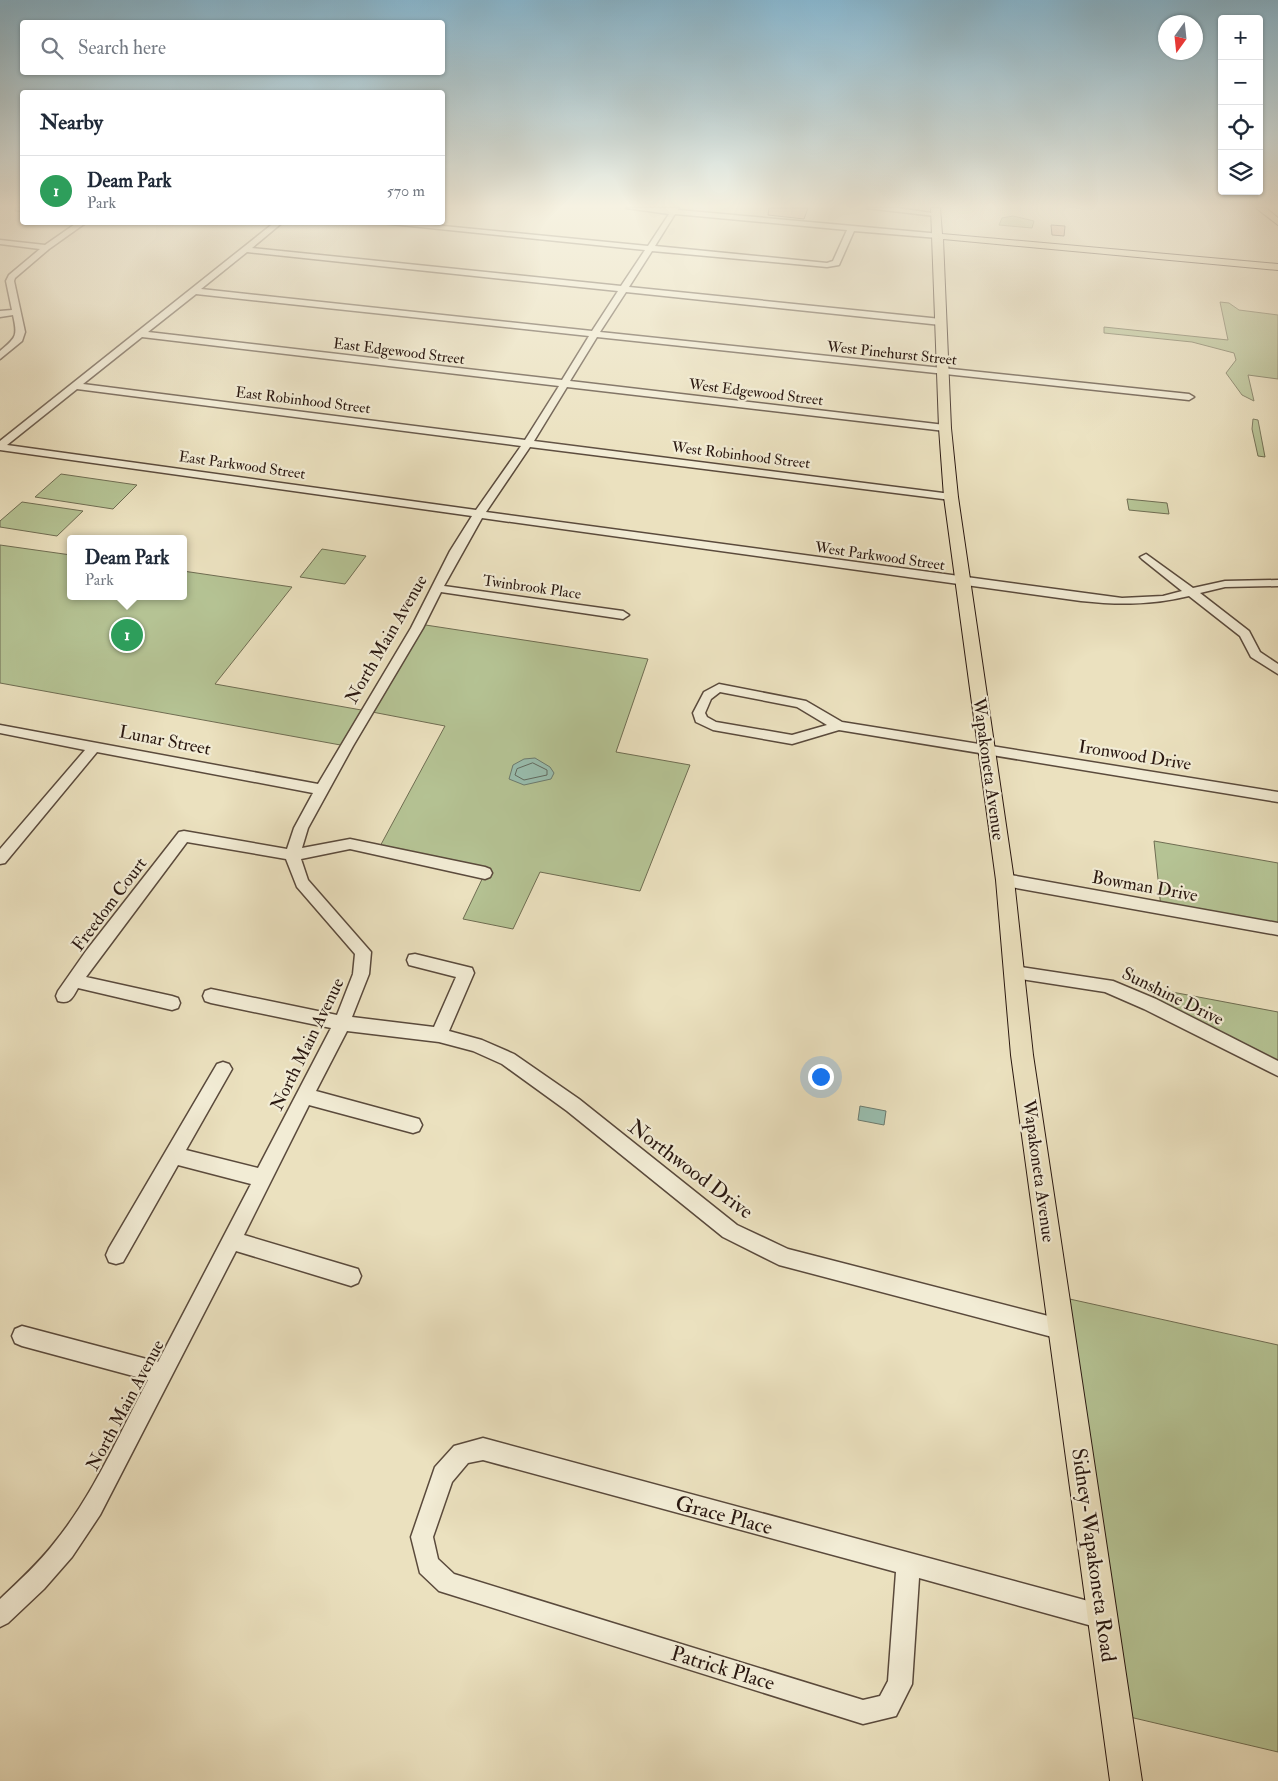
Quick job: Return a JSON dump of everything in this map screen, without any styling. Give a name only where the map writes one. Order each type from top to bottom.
[{"type":"main road","name":"Wapakoneta Avenue","points":[[940,291],[945,428],[951,497],[962,583],[971,628],[1005,880],[1022,1056],[1060,1329]]},
{"type":"main road","name":"Sidney-Wapakoneta Road","points":[[1060,1329],[1126,1781]]},
{"type":"street","points":[[0,356],[19,339],[21,332],[12,291]]},
{"type":"street","points":[[0,446],[194,291]]},
{"type":"street","name":"West Pinehurst Street","points":[[195,291],[1189,398]]},
{"type":"street","name":"North Main Avenue","points":[[0,1615],[36,1581],[64,1549],[92,1506],[163,1374],[342,1023],[361,974],[363,952],[302,883],[292,855],[301,828],[413,627],[479,514],[528,442],[622,291]]},
{"type":"street","points":[[643,291],[941,322]]},
{"type":"street","points":[[0,314],[16,312]]},
{"type":"street","name":"East Edgewood Street","points":[[141,334],[564,384]]},
{"type":"street","name":"West Edgewood Street","points":[[564,384],[945,428]]},
{"type":"street","name":"East Robinhood Street","points":[[75,386],[528,442]]},
{"type":"street","name":"West Robinhood Street","points":[[528,442],[951,497]]},
{"type":"street","name":"East Parkwood Street","points":[[0,446],[479,514]]},
{"type":"street","name":"West Parkwood Street","points":[[479,514],[962,583],[1122,602],[1163,599],[1225,584],[1278,583]]},
{"type":"street","points":[[1146,557],[1245,634],[1255,654],[1278,670]]},
{"type":"street","name":"Twinbrook Place","points":[[437,588],[623,616]]},
{"type":"street","points":[[719,688],[801,704],[839,726],[792,740],[713,726],[701,720],[699,713],[710,690],[719,688]]},
{"type":"street","name":"Ironwood Drive","points":[[839,726],[1278,797]]},
{"type":"street","name":"Lunar Street","points":[[0,729],[323,790]]},
{"type":"street","points":[[0,859],[95,746]]},
{"type":"street","name":"Freedom Court","points":[[64,996],[92,955],[184,836],[292,855]]},
{"type":"street","points":[[292,855],[350,844],[485,873]]},
{"type":"street","name":"Bowman Drive","points":[[1005,880],[1278,929]]},
{"type":"street","points":[[415,960],[466,973],[439,1035]]},
{"type":"street","name":"Sunshine Drive","points":[[1014,972],[1107,986],[1150,1004],[1278,1069]]},
{"type":"street","points":[[76,981],[172,1003]]},
{"type":"street","name":"Northwood Drive","points":[[211,996],[342,1023],[439,1035],[476,1045],[508,1059],[573,1105],[730,1231],[786,1258],[1060,1329]]},
{"type":"street","points":[[116,1255],[223,1069]]},
{"type":"street","points":[[304,1096],[414,1125]]},
{"type":"street","points":[[173,1155],[262,1178]]},
{"type":"street","points":[[230,1240],[351,1276]]},
{"type":"street","points":[[22,1336],[163,1374]]},
{"type":"street","name":"Grace Place","points":[[428,1565],[422,1537],[443,1475],[462,1454],[483,1449],[1103,1617]]},
{"type":"street","name":"Patrick Place","points":[[428,1565],[447,1583],[863,1712],[887,1707],[900,1684],[908,1565]]},
{"type":"shaded area","points":[[1220,302],[1229,303],[1239,310],[1278,315],[1278,379],[1248,375],[1254,401],[1242,395],[1226,373],[1236,360],[1234,353],[1192,342],[1104,333],[1104,327],[1228,340]]},
{"type":"shaded area","points":[[1253,419],[1258,420],[1265,457],[1258,456],[1252,429]]},
{"type":"shaded area","points":[[61,474],[137,485],[113,509],[35,497]]},
{"type":"shaded area","points":[[1127,499],[1167,503],[1169,514],[1129,510]]},
{"type":"shaded area","points":[[22,502],[83,511],[57,536],[0,527],[0,521]]},
{"type":"shaded area","points":[[0,545],[67,554],[67,600],[187,600],[187,572],[292,587],[215,684],[367,711],[346,746],[0,683]]},
{"type":"shaded area","points":[[322,549],[366,556],[345,584],[300,577]]},
{"type":"shaded area","points":[[419,624],[648,659],[616,752],[690,765],[640,891],[540,872],[513,929],[463,919],[485,873],[378,850],[445,726],[367,711]]},
{"type":"shaded area","points":[[1154,841],[1278,863],[1278,929],[1161,908]]},
{"type":"shaded area","points":[[1156,989],[1278,1012],[1278,1069],[1150,1004]]},
{"type":"shaded area","points":[[1056,1296],[1278,1345],[1278,1752],[1117,1714]]},
{"type":"water","points":[[535,758],[550,767],[554,773],[551,779],[524,785],[509,779],[513,765],[524,759]]},
{"type":"water","points":[[860,1106],[886,1111],[884,1125],[858,1120]]},
{"type":"place","name":"Deam Park","points":[[127,635]]}]
